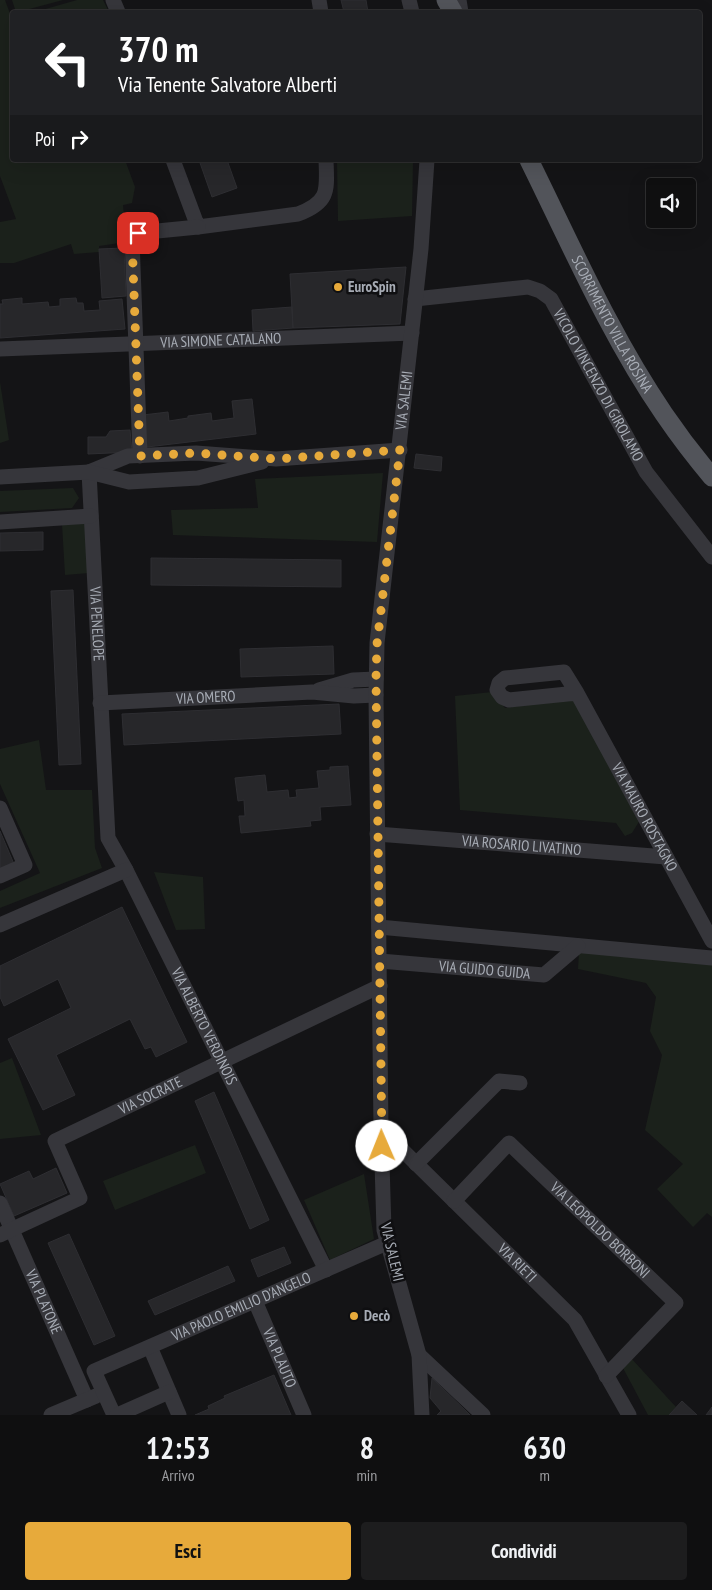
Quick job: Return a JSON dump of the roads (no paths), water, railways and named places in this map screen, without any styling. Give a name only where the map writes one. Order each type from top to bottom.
[{"type":"main road","name":"SCORRIMENTO VILLA ROSINA","points":[[530,162],[590,285],[628,356],[664,414],[712,477]]},
{"type":"street","points":[[174,162],[198,227]]},
{"type":"street","points":[[140,456],[132,239],[138,233],[298,214],[312,209],[327,190],[326,162]]},
{"type":"street","name":"VIA SALEMI","points":[[422,1415],[419,1355],[384,1230],[381,1129],[376,679],[377,644],[400,450],[428,164]]},
{"type":"street","name":"VICOLO VINCENZO DI GIROLAMO","points":[[415,299],[528,287],[540,291],[551,299],[646,472],[712,558]]},
{"type":"street","name":"VIA SIMONE CATALANO","points":[[0,348],[412,333]]},
{"type":"street","points":[[88,472],[128,456],[196,453],[276,459],[400,450]]},
{"type":"street","points":[[0,477],[88,472],[128,482],[198,478],[276,459]]},
{"type":"street","name":"VIA PENELOPE","points":[[88,472],[104,777]]},
{"type":"street","points":[[0,522],[91,516]]},
{"type":"street","points":[[312,692],[353,680],[376,679]]},
{"type":"street","points":[[312,692],[354,696],[376,695]]},
{"type":"street","name":"VIA OMERO","points":[[100,703],[312,692]]},
{"type":"street","name":"VIA MAURO ROSTAGNO","points":[[577,692],[712,941]]},
{"type":"street","name":"VIA ALBERTO VERDINOIS","points":[[104,777],[108,838],[126,870],[326,1270]]},
{"type":"street","points":[[0,808],[25,865],[0,876]]},
{"type":"street","name":"VIA ROSARIO LIVATINO","points":[[377,834],[666,857]]},
{"type":"street","points":[[0,925],[126,870]]},
{"type":"street","points":[[379,928],[712,958]]},
{"type":"street","name":"VIA GUIDO GUIDA","points":[[380,961],[544,975],[578,946]]},
{"type":"street","name":"VIA SOCRATE","points":[[6,1232],[80,1198],[55,1142],[380,986]]},
{"type":"street","points":[[416,1164],[499,1082],[520,1083]]},
{"type":"street","name":"VIA RIETI","points":[[381,1129],[575,1320],[629,1415]]},
{"type":"street","name":"VIA LEOPOLDO BORBONI","points":[[454,1201],[509,1143],[676,1303],[606,1376]]},
{"type":"street","name":"VIA PLATONE","points":[[0,1203],[6,1232],[87,1400]]},
{"type":"street","name":"VIA PAOLO EMILIO D'ANGELO","points":[[104,1392],[94,1371],[387,1243]]},
{"type":"street","name":"VIA PLAUTO","points":[[255,1301],[304,1415]]},
{"type":"street","points":[[150,1347],[179,1415]]},
{"type":"street","points":[[419,1355],[483,1415]]},
{"type":"street","points":[[52,1415],[104,1392],[115,1415],[169,1392]]},
{"type":"place","name":"EuroSpin","points":[[338,287]]},
{"type":"place","name":"Decò","points":[[354,1316]]}]
